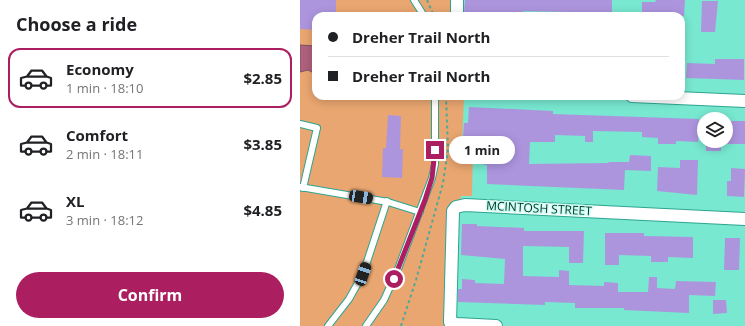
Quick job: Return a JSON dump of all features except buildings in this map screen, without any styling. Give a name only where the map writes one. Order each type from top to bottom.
[{"type":"street","points":[[457,0],[457,12]]},
{"type":"street","points":[[685,98],[745,101]]},
{"type":"street","name":"MCINTOSH STREET","points":[[496,326],[457,324],[450,322],[453,211],[461,205],[745,219]]},
{"type":"lane","points":[[414,0],[422,12]]},
{"type":"lane","points":[[366,326],[387,294],[398,269],[406,244],[420,212],[432,178],[434,164],[435,100]]},
{"type":"lane","points":[[300,124],[317,128],[301,187],[387,201],[420,212]]},
{"type":"lane","points":[[328,326],[349,299],[363,274],[387,201]]},
{"type":"path","points":[[427,0],[432,12]]},
{"type":"path","points":[[401,326],[416,280],[443,183],[448,150],[446,100]]},
{"type":"shaded area","points":[[300,0],[462,0],[461,12],[312,12],[312,100],[464,100],[462,146],[473,147],[472,196],[461,196],[453,326],[300,326]]},
{"type":"shaded area","points":[[300,45],[312,46],[312,72],[308,70],[300,72]]},
{"type":"route","points":[[394,279],[432,178],[435,150]]}]
